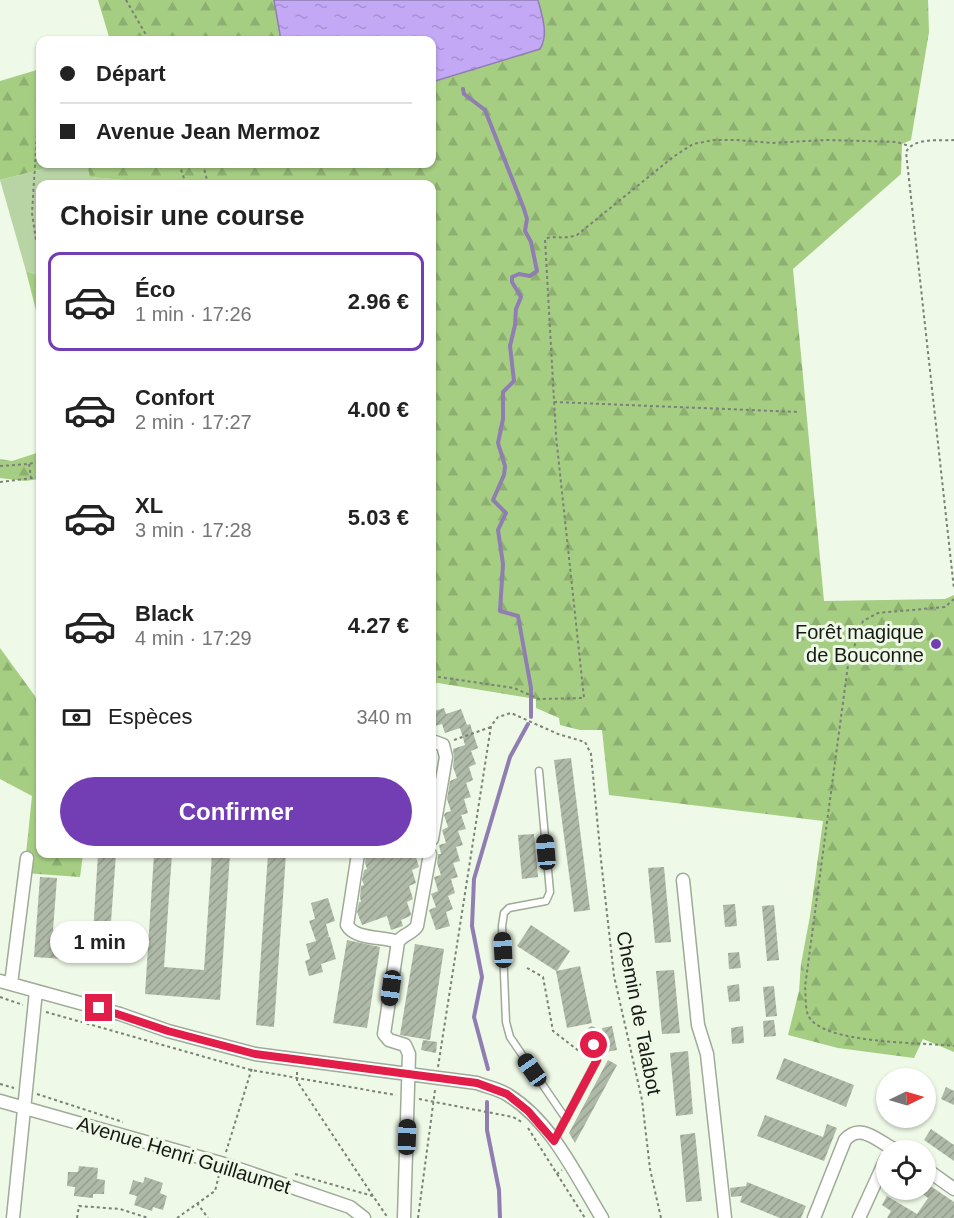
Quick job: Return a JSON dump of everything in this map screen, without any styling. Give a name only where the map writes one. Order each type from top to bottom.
[{"type":"street","points":[[436,816],[446,758],[438,743]]},
{"type":"street","points":[[27,858],[5,982],[120,1014],[168,1031],[255,1054],[477,1083],[507,1094],[528,1111],[554,1141],[602,1218]]},
{"type":"street","points":[[357,858],[347,925],[350,931],[357,934],[398,942]]},
{"type":"street","points":[[404,1218],[409,1054],[405,1045],[389,1040],[384,1034],[398,942],[402,937],[414,932],[417,927],[429,858]]},
{"type":"street","points":[[682,880],[698,1025],[707,1054],[725,1218]]},
{"type":"street","points":[[13,1218],[36,991]]},
{"type":"street","name":"Avenue Henri Guillaumet","points":[[0,1101],[350,1208],[364,1218]]},
{"type":"street","points":[[814,1218],[845,1140],[851,1133],[857,1131],[876,1141]]},
{"type":"street","points":[[936,1176],[954,1189]]},
{"type":"street","points":[[859,1218],[876,1183]]},
{"type":"lane","points":[[539,771],[550,892],[546,901],[509,908],[504,913],[502,926],[506,1022],[510,1037],[566,1119]]},
{"type":"lane","points":[[554,1141],[597,1060],[592,1031]]},
{"type":"path","points":[[126,0],[147,36]]},
{"type":"path","points":[[36,134],[32,213],[36,240]]},
{"type":"path","points":[[436,677],[514,688],[539,699],[584,698],[554,402],[545,239],[577,235],[673,157],[693,144],[714,140],[771,143],[826,140],[897,142],[909,146]]},
{"type":"path","points":[[954,140],[920,141],[909,146],[906,152],[954,589]]},
{"type":"path","points":[[554,402],[799,412]]},
{"type":"path","points":[[0,466],[36,462]]},
{"type":"path","points":[[29,464],[31,478]]},
{"type":"path","points":[[0,482],[36,477]]},
{"type":"path","points":[[954,599],[945,606],[878,613],[863,621],[848,665],[805,987],[808,1015],[818,1026],[838,1034],[912,1044],[954,1046]]},
{"type":"path","name":"Chemin de Talabot","points":[[491,727],[498,717],[511,713],[585,742],[591,754],[614,976],[642,1100],[650,1169],[661,1218]]},
{"type":"path","points":[[418,1218],[437,1077],[491,727],[438,743]]},
{"type":"path","points":[[527,968],[543,977],[553,1031],[595,1063]]},
{"type":"path","points":[[177,1218],[215,1191],[255,1054]]},
{"type":"path","points":[[297,1060],[297,1081],[374,1196]]},
{"type":"path","points":[[0,1084],[26,1090]]},
{"type":"path","points":[[409,1097],[513,1117],[524,1123],[585,1218]]},
{"type":"path","points":[[558,1174],[569,1165]]},
{"type":"path","points":[[197,1203],[208,1218]]},
{"type":"path","points":[[77,1218],[79,1206],[120,1209],[148,1218]]},
{"type":"green space","points":[[98,0],[274,0],[280,36],[109,36]]},
{"type":"green space","points":[[538,0],[928,0],[929,32],[911,140],[902,144],[901,174],[793,269],[824,601],[945,599],[954,595],[954,1052],[923,1039],[914,1058],[838,1048],[788,1035],[799,991],[823,821],[609,795],[602,730],[580,730],[560,725],[559,718],[536,708],[536,699],[436,683],[436,180],[123,180],[90,177],[88,168],[436,168],[436,81],[540,49],[545,31]]},
{"type":"green space","points":[[36,70],[36,168],[43,168],[0,180],[0,81]]},
{"type":"green space","points":[[43,168],[88,168],[91,177],[123,180],[36,180],[36,275],[26,271],[0,180]]},
{"type":"green space","points":[[26,271],[36,275],[36,310]]},
{"type":"green space","points":[[36,453],[36,480],[25,481],[0,478],[0,459],[12,461]]},
{"type":"green space","points":[[0,648],[36,698],[36,858],[82,858],[80,877],[24,873],[32,796],[0,779]]},
{"type":"water","points":[[274,0],[538,0],[544,25],[544,38],[540,49],[436,81],[436,36],[280,36]]},
{"type":"building","points":[[444,708],[446,714],[461,709],[467,725],[470,724],[478,748],[471,751],[476,764],[469,767],[473,780],[466,783],[471,797],[464,799],[468,813],[461,815],[466,829],[458,831],[463,845],[456,847],[460,861],[453,863],[458,877],[451,879],[455,893],[448,896],[453,909],[446,912],[450,926],[436,930],[429,910],[436,907],[431,894],[438,891],[434,877],[441,875],[437,863],[438,854],[441,854],[439,845],[446,843],[442,830],[448,827],[444,815],[451,811],[447,799],[450,781],[457,778],[453,767],[453,749],[465,745],[460,728],[445,733],[442,724],[436,726],[436,711]]},
{"type":"building","points":[[571,758],[590,910],[574,912],[554,760]]},
{"type":"building","points":[[534,834],[538,877],[522,879],[518,835]]},
{"type":"building","points":[[98,858],[116,858],[108,962],[34,957],[40,877],[57,878],[53,930],[93,933]]},
{"type":"building","points":[[154,858],[172,858],[164,967],[204,970],[212,858],[230,858],[220,1000],[145,994]]},
{"type":"building","points":[[268,858],[286,858],[274,1027],[256,1025]]},
{"type":"building","points":[[366,858],[416,858],[419,867],[412,870],[416,883],[409,886],[413,899],[407,902],[411,914],[401,920],[403,926],[391,930],[387,916],[362,925],[357,912],[359,902],[361,902],[361,886],[364,885],[362,880],[364,870],[367,869]]},
{"type":"building","points":[[664,867],[671,942],[655,943],[648,868]]},
{"type":"building","points":[[328,898],[335,921],[326,924],[329,936],[327,936],[330,937],[336,959],[321,964],[323,972],[309,976],[305,961],[310,959],[306,944],[316,941],[309,921],[315,919],[311,903]]},
{"type":"building","points":[[735,904],[737,926],[725,927],[723,905]]},
{"type":"building","points":[[774,905],[779,960],[767,961],[762,906]]},
{"type":"building","points":[[531,925],[570,951],[557,971],[580,966],[592,1023],[567,1028],[556,971],[517,946]]},
{"type":"building","points":[[347,940],[380,947],[367,1028],[333,1023]]},
{"type":"building","points":[[415,944],[444,949],[430,1040],[400,1035]]},
{"type":"building","points":[[739,952],[741,968],[729,969],[728,953]]},
{"type":"building","points":[[674,970],[680,1033],[662,1034],[656,971]]},
{"type":"building","points":[[739,984],[740,1001],[729,1002],[727,986]]},
{"type":"building","points":[[774,986],[777,1016],[766,1017],[763,987]]},
{"type":"building","points":[[774,1020],[776,1036],[764,1037],[763,1021]]},
{"type":"building","points":[[612,1026],[617,1050],[606,1052],[602,1028]]},
{"type":"building","points":[[743,1026],[744,1043],[732,1044],[731,1028]]},
{"type":"building","points":[[423,1040],[437,1042],[436,1053],[421,1050]]},
{"type":"building","points":[[688,1051],[693,1114],[676,1116],[670,1053]]},
{"type":"building","points":[[784,1058],[854,1085],[846,1107],[776,1079]]},
{"type":"building","points":[[608,1060],[617,1065],[575,1143],[569,1133]]},
{"type":"building","points":[[946,1087],[954,1091],[954,1105],[941,1099]]},
{"type":"building","points":[[765,1115],[823,1137],[827,1124],[837,1128],[824,1161],[757,1136]]},
{"type":"building","points":[[931,1129],[954,1145],[954,1161],[936,1148],[936,1140],[924,1140]]},
{"type":"building","points":[[695,1133],[702,1201],[686,1202],[680,1135]]},
{"type":"building","points":[[79,1166],[98,1168],[97,1179],[105,1180],[104,1194],[93,1194],[93,1198],[74,1196],[75,1187],[67,1186],[68,1172],[78,1172]]},
{"type":"building","points":[[145,1177],[163,1183],[160,1193],[167,1196],[163,1210],[153,1207],[152,1211],[134,1205],[137,1196],[129,1194],[133,1180],[143,1183]]},
{"type":"building","points":[[747,1182],[806,1206],[801,1218],[780,1218],[740,1202],[742,1196],[731,1197],[730,1188],[746,1186]]},
{"type":"building","points":[[936,1190],[954,1202],[954,1218],[887,1218],[891,1211],[882,1205],[885,1200],[894,1200],[917,1214],[927,1200],[936,1200]]},
{"type":"waterway","points":[[463,89],[464,94],[485,110],[524,209],[527,219],[525,231],[531,242],[537,271],[530,276],[519,274],[512,277],[512,282],[521,297],[516,309],[510,346],[514,381],[503,392],[503,419],[498,443],[505,466],[504,475],[493,500],[506,513],[498,530],[503,564],[500,611],[518,616],[531,688],[531,717]]},
{"type":"waterway","points":[[488,1069],[474,1017],[482,977],[472,926],[474,879],[510,757],[528,724]]},
{"type":"waterway","points":[[487,1102],[487,1130],[499,1190],[500,1218]]},
{"type":"place","name":"Forêt magique de Bouconne","points":[[936,644]]},
{"type":"route","points":[[99,1008],[168,1031],[255,1054],[477,1083],[507,1094],[528,1111],[554,1141],[597,1060],[594,1045]]}]
